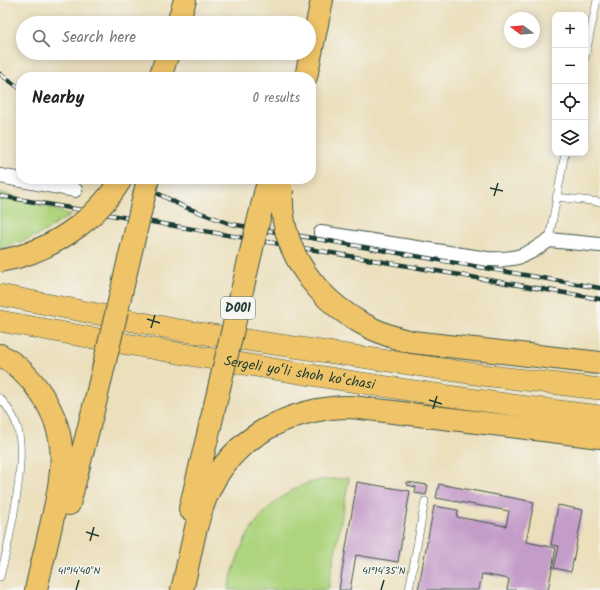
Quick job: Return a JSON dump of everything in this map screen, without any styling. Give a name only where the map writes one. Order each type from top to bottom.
[{"type":"highway","points":[[180,16],[186,0]]},
{"type":"highway","points":[[183,16],[186,0]]},
{"type":"highway","points":[[314,16],[318,0]]},
{"type":"highway","points":[[316,29],[322,0]]},
{"type":"highway","points":[[162,72],[166,60]]},
{"type":"highway","points":[[171,72],[174,60]]},
{"type":"highway","points":[[298,72],[302,60]]},
{"type":"highway","points":[[307,72],[310,60]]},
{"type":"highway","points":[[0,261],[41,248],[71,231],[103,204],[117,184]]},
{"type":"highway","points":[[43,590],[74,490],[147,184]]},
{"type":"highway","points":[[275,185],[285,228],[291,246],[300,265],[325,297],[342,311],[366,326],[385,334],[412,342],[600,364]]},
{"type":"highway","name":"D001","points":[[173,590],[177,561],[211,422],[275,185]]},
{"type":"highway","points":[[0,355],[22,371],[38,388],[52,411],[60,435],[62,460],[61,483],[36,590]]},
{"type":"highway","points":[[182,590],[201,512],[207,494],[216,478],[233,455],[255,436],[290,417],[325,408],[352,408],[600,438]]},
{"type":"main road","name":"Sergeli yo‘li shoh ko‘chasi","points":[[0,295],[179,330],[483,375],[600,389]]},
{"type":"main road","name":"Sergeli yo‘li shoh ko‘chasi","points":[[0,322],[181,354],[506,404],[600,416]]},
{"type":"street","points":[[0,176],[16,179]]},
{"type":"street","points":[[43,184],[75,190]]},
{"type":"street","points":[[321,233],[487,259],[512,260],[531,253],[549,240],[600,245]]},
{"type":"lane","points":[[587,48],[597,0]]},
{"type":"lane","points":[[549,240],[564,156]]},
{"type":"lane","points":[[556,197],[600,202]]},
{"type":"lane","points":[[0,398],[8,408],[18,426],[20,445],[18,486],[0,577]]},
{"type":"lane","points":[[408,590],[425,500]]},
{"type":"green space","points":[[0,192],[71,215],[38,235],[0,249]]},
{"type":"green space","points":[[349,478],[328,590],[228,590],[241,549],[254,525],[262,515],[285,495],[296,488],[324,480]]},
{"type":"building","points":[[357,482],[410,491],[398,562],[356,555],[350,590],[339,590]]},
{"type":"building","points":[[407,482],[428,485],[426,495],[415,493],[416,487],[407,485]]},
{"type":"building","points":[[439,484],[534,502],[526,542],[556,548],[548,590],[507,590],[509,579],[482,574],[479,590],[418,590],[434,506],[458,510],[457,517],[506,526],[509,511],[436,498]]},
{"type":"building","points":[[558,505],[583,510],[571,572],[554,568],[559,546],[551,545]]},
{"type":"railway","points":[[0,74],[16,85]]},
{"type":"railway","points":[[140,184],[182,206],[231,224],[600,288]]},
{"type":"railway","points":[[0,196],[600,299]]}]
